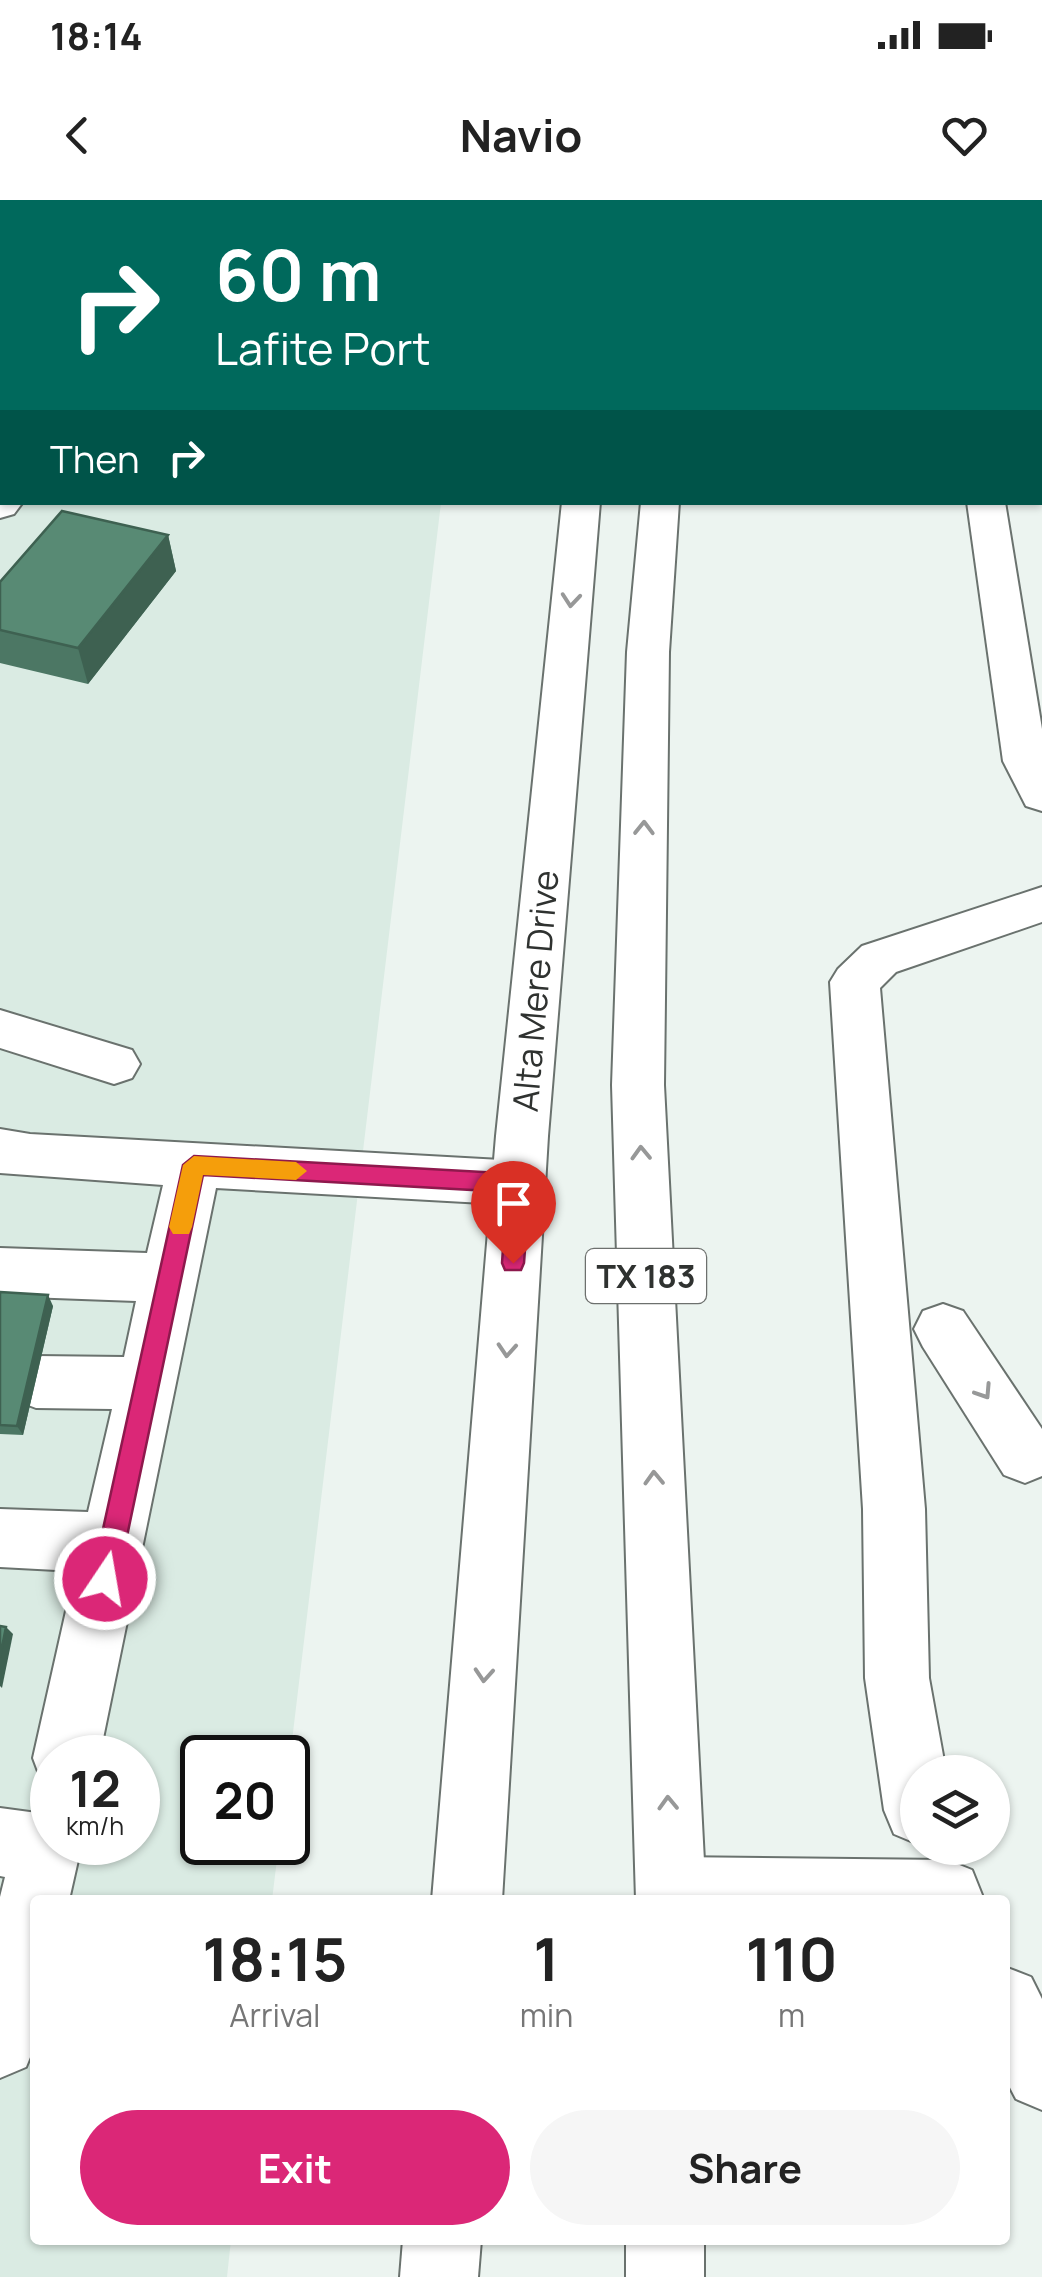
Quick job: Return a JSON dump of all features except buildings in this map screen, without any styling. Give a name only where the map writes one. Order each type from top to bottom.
[{"type":"main road","name":"Alta Mere Drive","points":[[468,1895],[518,1183],[581,505]]},
{"type":"main road","name":"TX 183","points":[[660,505],[648,652],[638,1085],[671,1895]]},
{"type":"main road","points":[[986,505],[1025,761],[1042,795]]},
{"type":"main road","points":[[909,1755],[897,1678],[894,1509],[855,982],[879,959],[1042,904]]},
{"type":"main road","points":[[0,1029],[114,1064]]},
{"type":"main road","points":[[0,1151],[30,1156],[518,1183]]},
{"type":"main road","points":[[71,1735],[194,1165]]},
{"type":"main road","points":[[0,1272],[170,1278]]},
{"type":"main road","points":[[943,1329],[1025,1455]]},
{"type":"main road","points":[[36,1383],[147,1384]]},
{"type":"main road","points":[[0,1538],[112,1543]]},
{"type":"main road","points":[[0,2041],[30,1855]]},
{"type":"main road","points":[[689,1895],[942,1881]]},
{"type":"main road","points":[[1010,2013],[1042,2072]]},
{"type":"main road","points":[[439,2277],[442,2245]]},
{"type":"main road","points":[[665,2245],[665,2277]]},
{"type":"shaded area","points":[[0,505],[441,505],[293,1735],[180,1735],[180,1865],[276,1865],[273,1895],[30,1895],[30,2245],[230,2245],[227,2277],[0,2277]]},
{"type":"slow traffic","points":[[181,1227],[194,1165],[296,1171]]},
{"type":"route","points":[[105,1579],[194,1165],[518,1183],[513,1263]]}]
